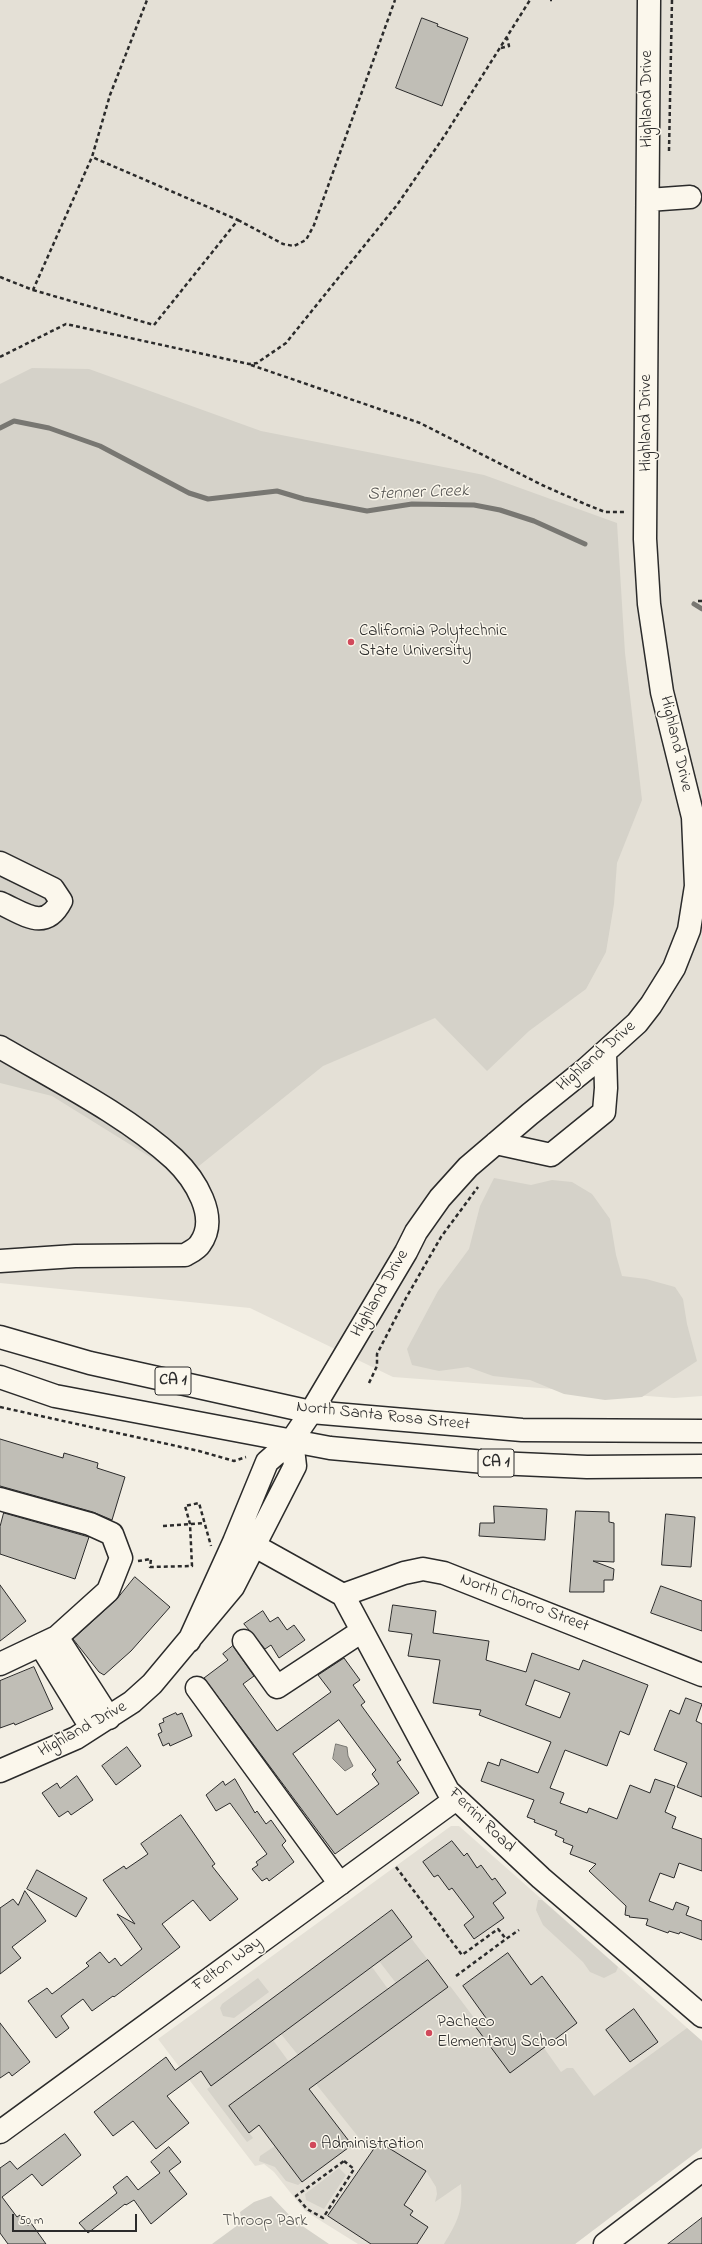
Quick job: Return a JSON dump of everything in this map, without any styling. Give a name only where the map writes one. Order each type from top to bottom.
[{"type":"main road","name":"Highland Drive","points":[[189,1641],[234,1542],[267,1462],[292,1440],[311,1412],[406,1252],[416,1232],[440,1198],[468,1167],[605,1053],[637,1023],[651,1005],[674,968],[689,930],[696,886],[693,817],[662,692],[649,604],[645,539],[649,0]]},
{"type":"main road","points":[[648,200],[690,197]]},
{"type":"main road","points":[[0,863],[53,889],[61,901],[54,913],[45,918],[35,918],[0,903]]},
{"type":"main road","points":[[0,1047],[133,1127],[174,1159],[188,1176],[206,1204],[208,1226],[200,1245],[185,1255],[75,1256],[0,1261]]},
{"type":"main road","points":[[496,1143],[551,1155],[604,1112],[606,1088],[605,1053]]},
{"type":"main road","name":"North Santa Rosa Street","points":[[0,1337],[90,1363],[311,1412],[522,1430],[702,1431]]},
{"type":"main road","name":"North Santa Rosa Street","points":[[0,1377],[55,1396],[330,1448],[496,1463],[587,1467],[702,1466]]},
{"type":"main road","name":"Highland Drive","points":[[0,1771],[71,1740],[132,1702],[152,1684],[233,1587],[295,1466],[292,1440]]},
{"type":"main road","points":[[0,1499],[90,1524],[112,1534],[120,1558],[108,1591],[49,1641],[0,1664]]},
{"type":"main road","points":[[255,1546],[342,1595]]},
{"type":"main road","name":"North Chorro Street","points":[[342,1595],[423,1569],[444,1573],[702,1675]]},
{"type":"main road","name":"Ferrini Road","points":[[342,1595],[448,1791],[541,1878],[702,2016]]},
{"type":"main road","points":[[244,1641],[277,1687],[362,1631]]},
{"type":"main road","points":[[49,1641],[101,1722]]},
{"type":"main road","points":[[197,1688],[340,1884]]},
{"type":"main road","name":"Felton Way","points":[[0,2132],[456,1799]]},
{"type":"main road","points":[[605,2244],[702,2170]]},
{"type":"path","points":[[33,290],[92,157],[110,95],[147,0]]},
{"type":"path","points":[[92,157],[238,220],[283,244],[294,246],[306,240],[314,226],[395,0]]},
{"type":"path","points":[[249,364],[257,363],[286,343],[397,205],[446,135],[530,0]]},
{"type":"path","points":[[669,153],[672,0]]},
{"type":"path","points":[[501,48],[509,46],[507,37]]},
{"type":"path","points":[[0,277],[33,290],[154,325],[238,220]]},
{"type":"path","points":[[0,357],[66,324],[249,364],[420,423],[542,485],[606,512],[646,513]]},
{"type":"path","points":[[0,1407],[199,1451],[234,1461],[246,1457]]},
{"type":"path","points":[[118,1565],[129,1566],[137,1561],[151,1559],[150,1567],[192,1566],[190,1524],[185,1506],[199,1503],[213,1552]]},
{"type":"path","points":[[163,1526],[205,1523]]},
{"type":"path","points":[[396,1866],[462,1955],[498,1929],[506,1939]]},
{"type":"path","points":[[456,1976],[519,1930]]},
{"type":"path","points":[[344,2161],[354,2170],[323,2218],[307,2209],[296,2196],[344,2161]]},
{"type":"shaded area","name":"California Polytechnic State University","points":[[0,0],[702,0],[702,1396],[674,1398],[393,1377],[250,1308],[0,1283]]},
{"type":"shaded area","points":[[336,1744],[347,1747],[348,1756],[353,1766],[345,1771],[333,1759]]},
{"type":"shaded area","name":"Pacheco Elementary School","points":[[451,1826],[459,1826],[702,2041],[702,2148],[575,2244],[358,2244],[305,2211],[274,2172],[264,2164],[255,2166],[158,2039]]},
{"type":"green space","points":[[32,368],[89,369],[261,431],[484,475],[617,523],[625,653],[642,800],[617,863],[614,904],[606,952],[586,989],[529,1031],[487,1071],[435,1018],[323,1066],[184,1178],[52,1096],[0,1083],[0,384]]},
{"type":"green space","points":[[494,1178],[531,1185],[552,1180],[572,1182],[592,1194],[610,1219],[616,1255],[622,1276],[646,1279],[675,1287],[683,1299],[687,1324],[697,1361],[642,1397],[605,1400],[564,1394],[530,1380],[493,1376],[468,1367],[439,1371],[412,1365],[407,1349],[438,1291],[469,1249],[480,1206]]},
{"type":"green space","points":[[538,1900],[542,1900],[618,1967],[616,1972],[604,1978],[590,1972],[583,1962],[543,1925],[536,1910]]},
{"type":"green space","points":[[411,1938],[428,1960],[396,1983],[379,1961]]},
{"type":"green space","points":[[372,1967],[388,1989],[298,2055],[281,2034]]},
{"type":"green space","points":[[258,1978],[269,1992],[234,2018],[223,2016],[220,2008],[222,2004]]},
{"type":"green space","points":[[450,1986],[478,2023],[475,2026],[510,2073],[544,2048],[561,2072],[567,2068],[573,2068],[594,2096],[687,2028],[702,2041],[702,2148],[575,2244],[444,2244],[453,2229],[460,2209],[461,2184],[435,2202],[437,2194],[436,2187],[426,2171],[390,2149],[372,2152],[370,2145],[360,2139],[316,2084]]},
{"type":"green space","points":[[273,2040],[289,2062],[229,2106],[253,2138],[247,2142],[207,2089]]},
{"type":"green space","points":[[275,2146],[302,2182],[298,2185],[286,2181],[275,2167],[259,2161],[260,2156]]},
{"type":"green space","points":[[339,2168],[346,2175],[324,2209],[306,2200],[305,2194]]},
{"type":"green space","name":"Throop Park","points":[[271,2196],[295,2221],[329,2244],[212,2244],[242,2222],[240,2212],[254,2202]]},
{"type":"building","points":[[422,18],[438,24],[437,26],[468,38],[442,106],[396,88]]},
{"type":"building","points":[[0,1439],[63,1458],[64,1453],[98,1463],[97,1468],[125,1477],[112,1520],[93,1512],[0,1486]]},
{"type":"building","points":[[494,1506],[547,1509],[545,1540],[479,1536],[480,1523],[494,1523]]},
{"type":"building","points":[[576,1511],[609,1512],[609,1522],[614,1523],[614,1562],[593,1561],[614,1569],[613,1580],[604,1580],[604,1592],[570,1592]]},
{"type":"building","points":[[4,1513],[89,1537],[75,1579],[0,1554],[0,1527]]},
{"type":"building","points":[[666,1514],[695,1517],[691,1567],[662,1565]]},
{"type":"building","points":[[135,1577],[170,1607],[131,1651],[104,1675],[99,1672],[73,1639],[116,1600]]},
{"type":"building","points":[[0,1585],[26,1621],[0,1641]]},
{"type":"building","points":[[661,1586],[702,1601],[702,1631],[651,1613]]},
{"type":"building","points":[[393,1605],[436,1611],[433,1633],[489,1641],[486,1660],[526,1672],[532,1653],[579,1670],[583,1660],[648,1685],[629,1735],[620,1731],[607,1766],[565,1750],[550,1788],[564,1793],[560,1803],[587,1813],[589,1808],[617,1819],[630,1785],[650,1793],[655,1779],[675,1786],[665,1812],[676,1817],[672,1828],[702,1839],[702,1871],[679,1863],[674,1878],[660,1873],[649,1901],[673,1910],[676,1902],[689,1907],[686,1915],[702,1921],[702,1940],[680,1932],[679,1934],[669,1931],[668,1933],[646,1925],[648,1919],[629,1917],[630,1916],[625,1915],[626,1906],[589,1871],[596,1864],[570,1854],[573,1846],[563,1842],[564,1839],[555,1835],[557,1831],[534,1822],[535,1820],[527,1817],[534,1800],[481,1781],[488,1762],[499,1766],[501,1759],[538,1773],[551,1742],[479,1715],[481,1710],[433,1703],[440,1660],[408,1656],[412,1634],[389,1631]],"holes":[[[535,1680],[570,1693],[560,1718],[526,1705]]]},
{"type":"building","points":[[263,1611],[270,1622],[278,1617],[287,1630],[294,1625],[305,1640],[279,1658],[271,1645],[265,1649],[244,1624]]},
{"type":"building","points":[[233,1646],[254,1676],[243,1684],[277,1731],[331,1692],[318,1675],[344,1658],[360,1680],[353,1685],[365,1702],[361,1705],[401,1760],[397,1762],[419,1793],[335,1854],[204,1678],[228,1660],[223,1654]],"holes":[[[339,1720],[376,1770],[372,1774],[379,1784],[337,1815],[293,1754]]]},
{"type":"building","points":[[34,1667],[53,1709],[15,1725],[14,1723],[0,1728],[0,1681]]},
{"type":"building","points":[[686,1698],[702,1704],[696,1721],[702,1724],[702,1797],[677,1787],[687,1763],[654,1750],[670,1710],[679,1714]]},
{"type":"building","points":[[176,1713],[177,1715],[182,1713],[192,1736],[170,1746],[169,1743],[163,1746],[158,1734],[162,1732],[159,1724],[164,1722],[163,1719]]},
{"type":"building","points":[[127,1747],[141,1766],[116,1785],[102,1766]]},
{"type":"building","points":[[77,1776],[93,1800],[71,1815],[68,1811],[59,1817],[42,1793],[57,1783],[60,1788]]},
{"type":"building","points":[[235,1779],[255,1813],[257,1811],[266,1824],[271,1820],[286,1841],[282,1845],[294,1862],[269,1881],[267,1878],[262,1881],[252,1869],[258,1865],[256,1862],[267,1854],[230,1803],[216,1811],[206,1795],[223,1781],[225,1785]]},
{"type":"building","points":[[181,1815],[215,1864],[212,1866],[238,1899],[210,1921],[193,1900],[162,1924],[180,1947],[114,1997],[113,1996],[92,2011],[83,1999],[61,2016],[69,2028],[56,2038],[28,2001],[47,1988],[52,1994],[89,1966],[86,1963],[100,1952],[109,1963],[115,1958],[121,1966],[142,1949],[117,1914],[135,1924],[103,1880],[124,1866],[126,1869],[148,1854],[141,1844]]},
{"type":"building","points":[[452,1841],[464,1856],[467,1853],[477,1868],[481,1865],[492,1880],[495,1878],[506,1893],[493,1903],[504,1918],[474,1939],[464,1925],[474,1917],[452,1888],[449,1890],[438,1875],[434,1877],[423,1862]]},
{"type":"building","points":[[37,1870],[87,1898],[76,1917],[27,1889]]},
{"type":"building","points":[[25,1891],[46,1921],[12,1947],[21,1958],[0,1974],[0,1908],[13,1899],[18,1905]]},
{"type":"building","points":[[392,1910],[412,1937],[211,2086],[201,2071],[167,2096],[189,2123],[156,2149],[133,2121],[113,2136],[94,2112],[166,2057],[175,2070]]},
{"type":"building","points":[[508,1953],[531,1985],[542,1976],[577,2023],[510,2073],[475,2026],[486,2018],[463,1986]]},
{"type":"building","points":[[428,1960],[448,1987],[309,2089],[352,2145],[302,2182],[259,2125],[249,2133],[229,2106]]},
{"type":"building","points":[[634,2009],[658,2042],[630,2062],[606,2030]]},
{"type":"building","points":[[0,2023],[30,2062],[12,2076],[9,2072],[0,2078]]},
{"type":"building","points":[[65,2134],[81,2155],[42,2186],[32,2174],[2,2197],[17,2217],[20,2215],[28,2226],[31,2223],[46,2244],[8,2244],[0,2233],[0,2168],[10,2161],[17,2169]]},
{"type":"building","points":[[379,2142],[426,2171],[404,2205],[413,2211],[410,2215],[428,2227],[417,2244],[371,2244],[328,2216]]},
{"type":"building","points":[[169,2147],[181,2162],[169,2171],[187,2194],[151,2224],[134,2200],[126,2205],[125,2204],[88,2233],[79,2223],[117,2193],[113,2187],[127,2176],[138,2190],[160,2173],[151,2162]]},
{"type":"building","points":[[702,2218],[702,2244],[668,2244]]},
{"type":"waterway","name":"Stenner Creek","points":[[0,428],[14,421],[49,428],[100,446],[189,493],[208,499],[277,491],[304,499],[367,511],[412,504],[474,505],[500,510],[534,521],[585,544]]},
{"type":"waterway","name":"Stenner Creek","points":[[694,604],[702,609]]},
{"type":"place","name":"California Polytechnic State University","points":[[351,642]]},
{"type":"place","name":"Pacheco Elementary School","points":[[429,2033]]},
{"type":"place","name":"Administration","points":[[313,2145]]}]
